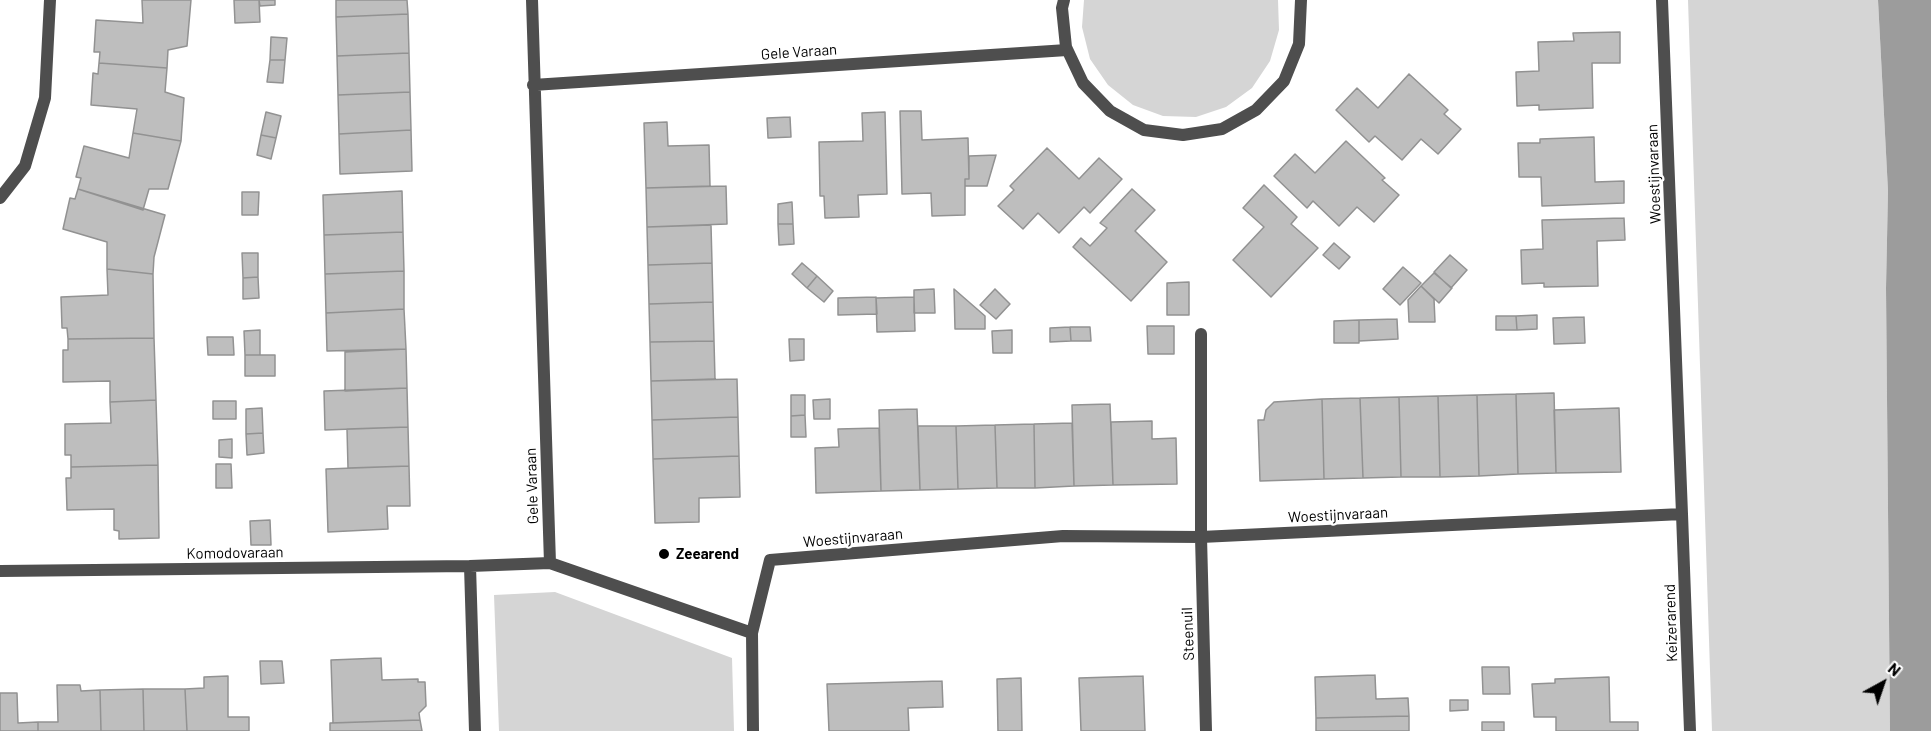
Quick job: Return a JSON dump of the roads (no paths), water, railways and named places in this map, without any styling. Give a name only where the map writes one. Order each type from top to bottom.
[{"type":"street","points":[[0,198],[25,165],[45,98],[50,0]]},
{"type":"street","name":"Gele Varaan","points":[[546,0],[532,0],[550,563]]},
{"type":"street","points":[[1064,0],[1062,8],[1067,50],[1083,83],[1110,111],[1144,130],[1184,135],[1222,129],[1256,110],[1284,81],[1299,44],[1301,0]]},
{"type":"street","name":"Woestijnvaraan","points":[[752,633],[770,560],[1063,536],[1201,537],[1682,514],[1662,0]]},
{"type":"street","name":"Gele Varaan","points":[[533,85],[1067,50]]},
{"type":"street","name":"Steenuil","points":[[1201,334],[1201,537],[1206,731]]},
{"type":"street","name":"Keizerarend","points":[[1682,514],[1690,731]]},
{"type":"street","points":[[475,731],[470,566],[550,563],[752,633],[753,731]]},
{"type":"street","name":"Komodovaraan","points":[[0,571],[470,566]]},
{"type":"place","name":"Zeearend","points":[[664,554]]}]
